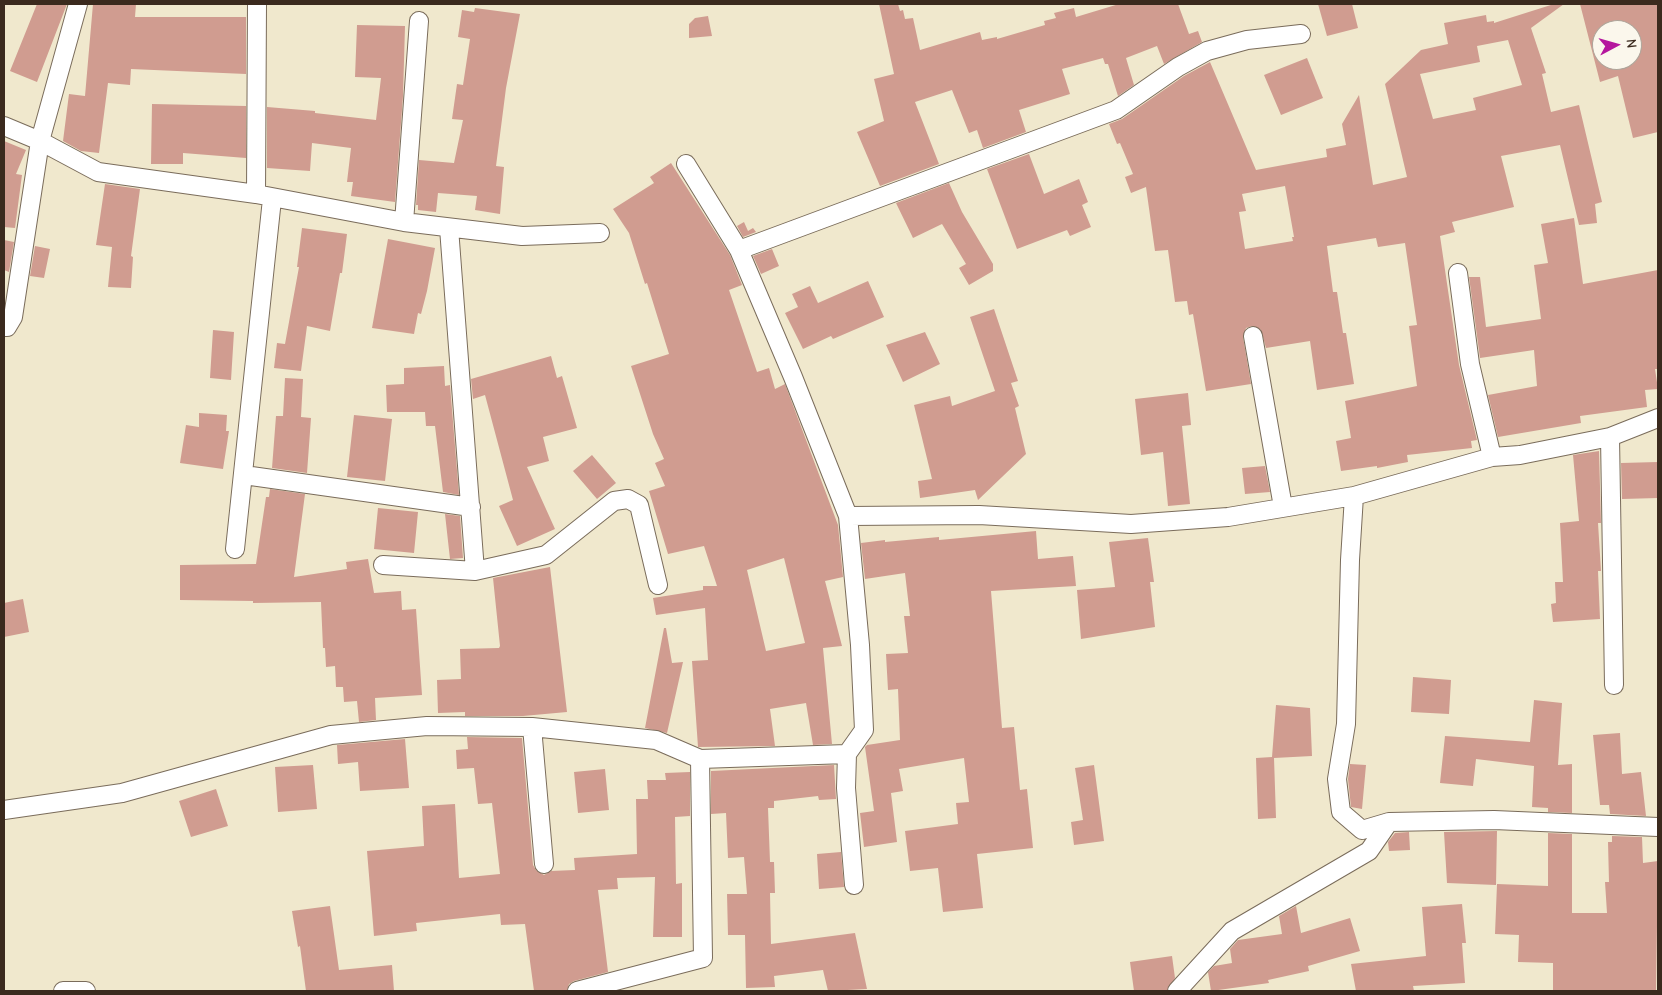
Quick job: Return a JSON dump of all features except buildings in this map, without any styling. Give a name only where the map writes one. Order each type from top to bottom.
[{"type":"street","points":[[4,327],[7,326],[13,317],[40,141],[78,4]]},
{"type":"street","points":[[235,549],[244,475],[264,197],[257,4]]},
{"type":"street","points":[[404,222],[419,21]]},
{"type":"street","points":[[739,250],[1116,110],[1178,67],[1207,51],[1247,40],[1301,34]]},
{"type":"street","points":[[4,126],[40,141],[98,172],[264,197],[448,228],[522,236],[600,233]]},
{"type":"street","points":[[686,164],[739,250],[793,377],[848,516],[860,645],[864,730],[847,754],[846,788],[854,885]]},
{"type":"street","points":[[448,228],[475,571]]},
{"type":"street","points":[[1458,273],[1470,364],[1492,457]]},
{"type":"street","points":[[1254,336],[1283,507]]},
{"type":"street","points":[[848,516],[980,515],[1131,524],[1228,517],[1354,496],[1492,457],[1520,455],[1610,437],[1658,418]]},
{"type":"street","points":[[1610,437],[1614,685]]},
{"type":"street","points":[[244,475],[471,507]]},
{"type":"street","points":[[1354,496],[1350,560],[1346,724],[1337,778],[1341,812],[1362,830],[1389,822],[1494,820],[1658,827]]},
{"type":"street","points":[[383,565],[475,571],[546,555],[614,501],[628,500],[639,505],[658,585]]},
{"type":"street","points":[[4,810],[122,793],[330,735],[427,726],[532,727],[656,740],[700,759],[847,754]]},
{"type":"street","points":[[532,727],[544,864]]},
{"type":"street","points":[[577,991],[703,958],[700,759]]},
{"type":"street","points":[[1177,991],[1232,931],[1369,852],[1389,822]]},
{"type":"street","points":[[63,991],[86,991]]}]
